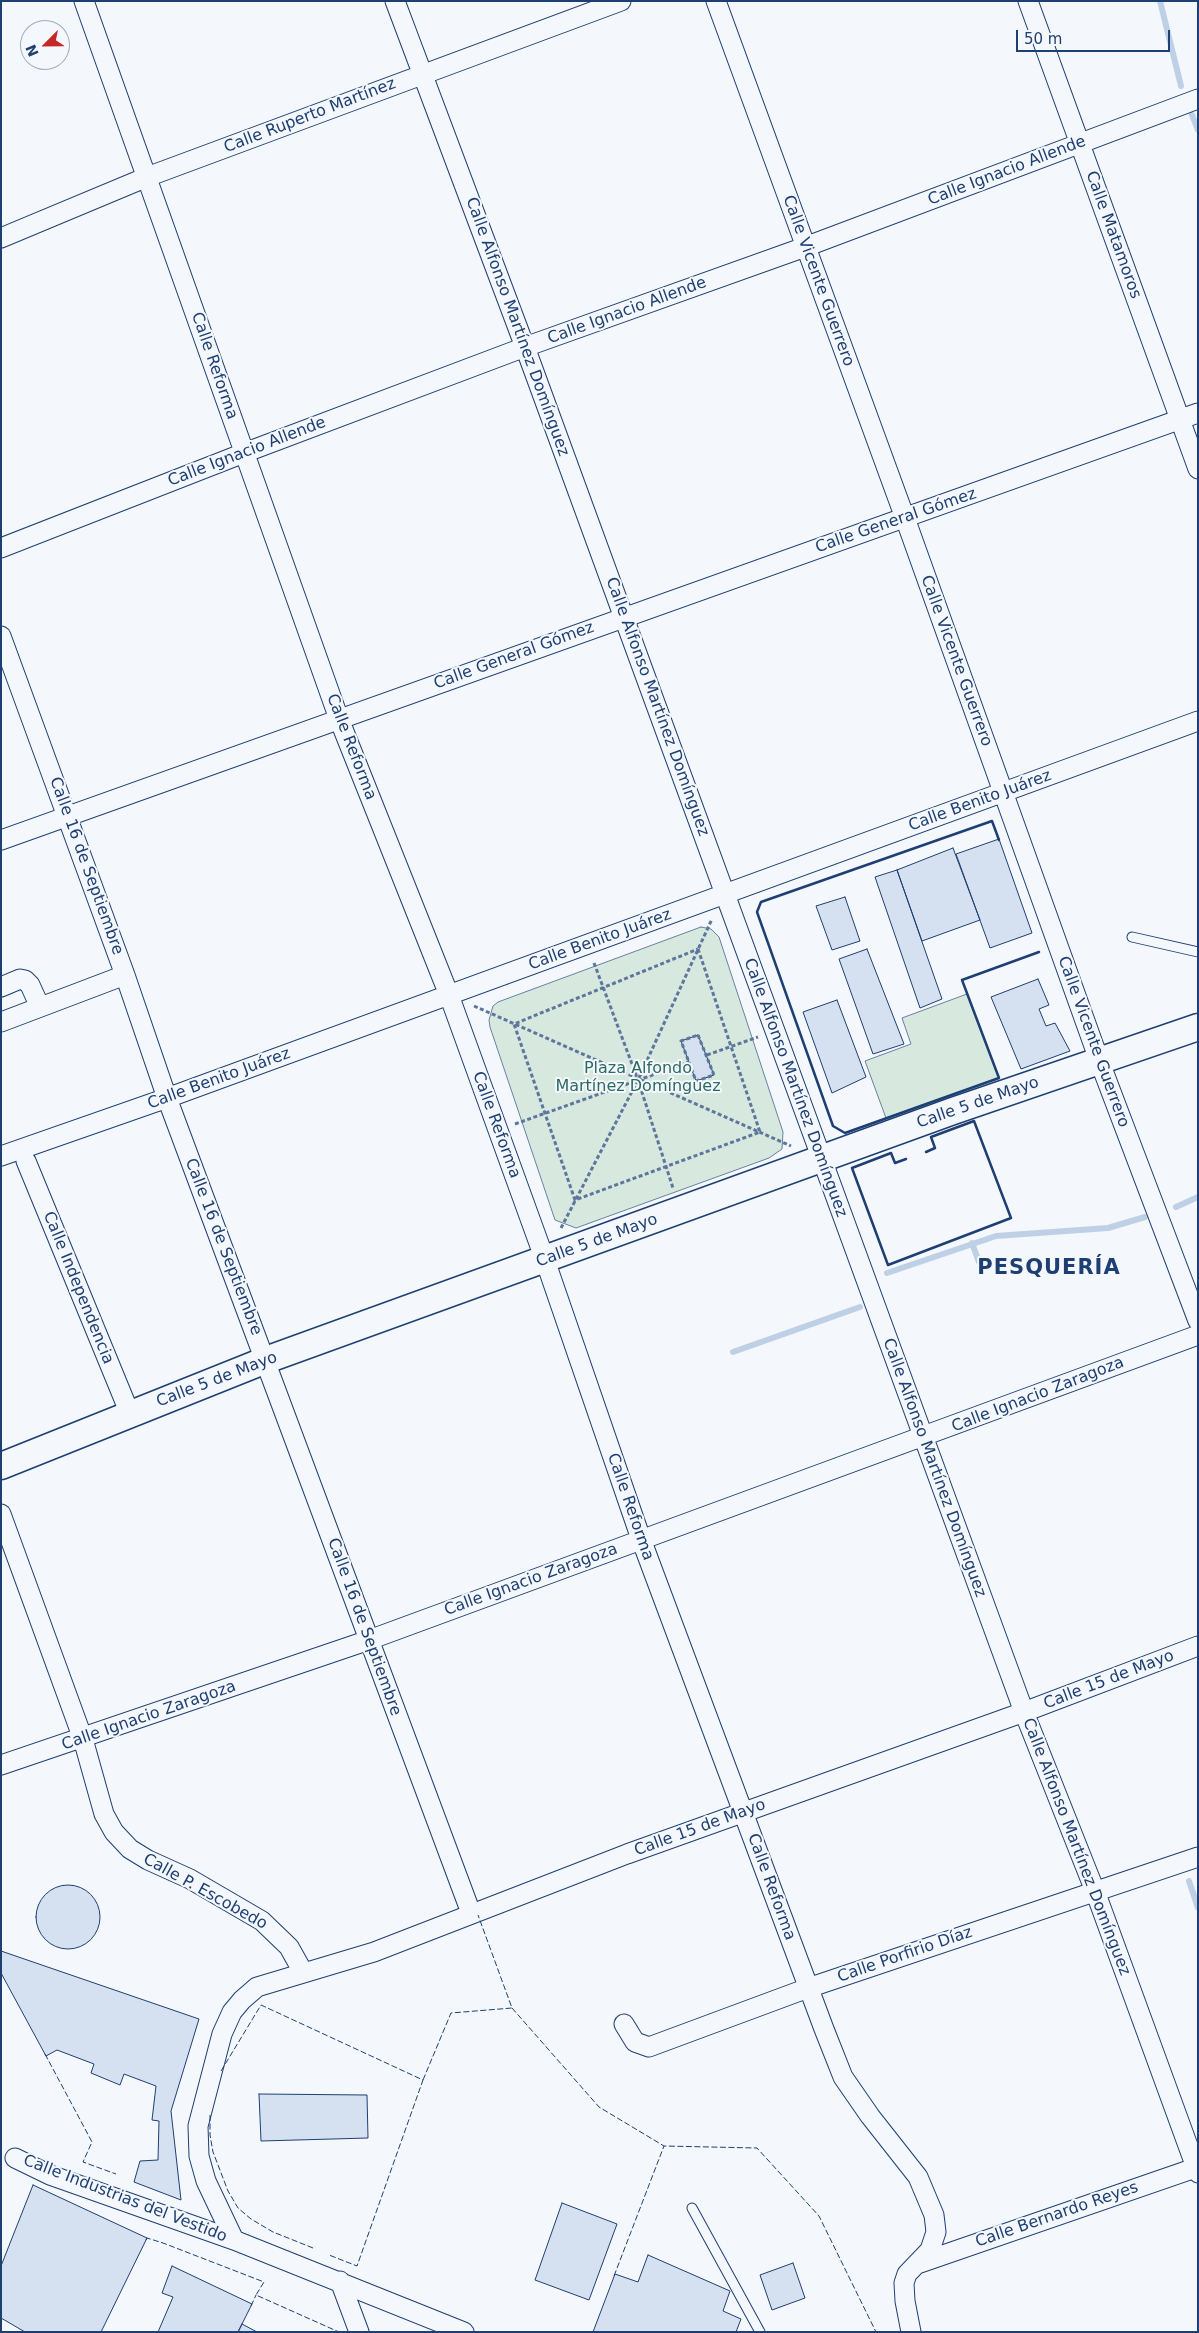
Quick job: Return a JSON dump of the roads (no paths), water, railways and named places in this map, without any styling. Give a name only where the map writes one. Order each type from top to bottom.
[{"type":"street","name":"Calle Reforma","points":[[84,1],[339,719],[448,995],[498,1130],[546,1260],[641,1539],[808,1988],[843,2077],[870,2116],[918,2177],[934,2215],[936,2232],[930,2250],[916,2264]]},
{"type":"street","name":"Calle Alfonso Martínez Domínguez","points":[[395,1],[624,616],[1024,1712],[1095,1890],[1197,2169]]},
{"type":"street","name":"Calle Ruperto Martínez","points":[[1,238],[148,177],[621,1]]},
{"type":"street","name":"Calle Vicente Guerrero","points":[[716,1],[905,518],[1099,1060],[1198,1320]]},
{"type":"street","name":"Calle Matamoros","points":[[1028,1],[1198,469]]},
{"type":"street","name":"Calle Ignacio Allende","points":[[1,548],[244,453],[525,347],[805,247],[1198,99]]},
{"type":"street","name":"Calle General Gómez","points":[[1,840],[1198,412]]},
{"type":"street","name":"Calle 16 de Septiembre","points":[[1,636],[126,975],[167,1098],[471,1913]]},
{"type":"street","name":"Calle Benito Juárez","points":[[1,1156],[167,1098],[1198,721]]},
{"type":"street","points":[[1,1022],[126,975]]},
{"type":"street","points":[[1,987],[20,979],[25,980],[30,985],[40,1007]]},
{"type":"street","name":"Calle 5 de Mayo","points":[[1,1466],[266,1360],[546,1260],[821,1158],[1198,1027]]},
{"type":"street","name":"Calle Independencia","points":[[26,1161],[130,1414]]},
{"type":"street","name":"Calle Ignacio Zaragoza","points":[[1,1765],[83,1739],[369,1640],[641,1539],[923,1438],[1198,1335]]},
{"type":"street","name":"Calle P. Escobedo","points":[[1,1514],[83,1739],[104,1814],[114,1832],[130,1849],[190,1879],[262,1921],[296,1955],[303,1972]]},
{"type":"street","name":"Calle 15 de Mayo","points":[[222,2034],[232,2012],[257,1987],[374,1952],[471,1913],[743,1812],[1024,1712],[1198,1646]]},
{"type":"street","name":"Calle Porfirio Díaz","points":[[624,2024],[634,2042],[649,2047],[808,1988],[1095,1890],[1198,1857]]},
{"type":"street","name":"Calle Industrias del Vestido","points":[[222,2034],[198,2126],[199,2156],[216,2205],[234,2240]]},
{"type":"street","name":"Calle Industrias del Vestido","points":[[15,2158],[50,2174],[234,2240],[340,2281],[464,2332]]},
{"type":"street","name":"Calle Bernardo Reyes","points":[[916,2264],[1197,2169]]},
{"type":"street","points":[[911,2332],[904,2300],[904,2283],[907,2274],[916,2264]]},
{"type":"street","points":[[340,2281],[359,2332]]},
{"type":"lane","points":[[1132,938],[1198,952]]},
{"type":"lane","points":[[692,2208],[760,2332]]},
{"type":"waterway","points":[[1160,1],[1181,86]]},
{"type":"waterway","points":[[1192,115],[1198,130]]},
{"type":"waterway","points":[[1176,1207],[1198,1197]]},
{"type":"waterway","points":[[887,1273],[996,1236],[1108,1228],[1145,1217]]},
{"type":"waterway","points":[[972,1243],[979,1262]]},
{"type":"waterway","points":[[733,1352],[860,1307]]},
{"type":"waterway","points":[[1189,1881],[1198,1908]]},
{"type":"district","name":"PESQUERÍA","points":[[1049,1269]]},
{"type":"park label","name":"Plaza Alfondo Martínez Domínguez","points":[[638,1078]]}]
